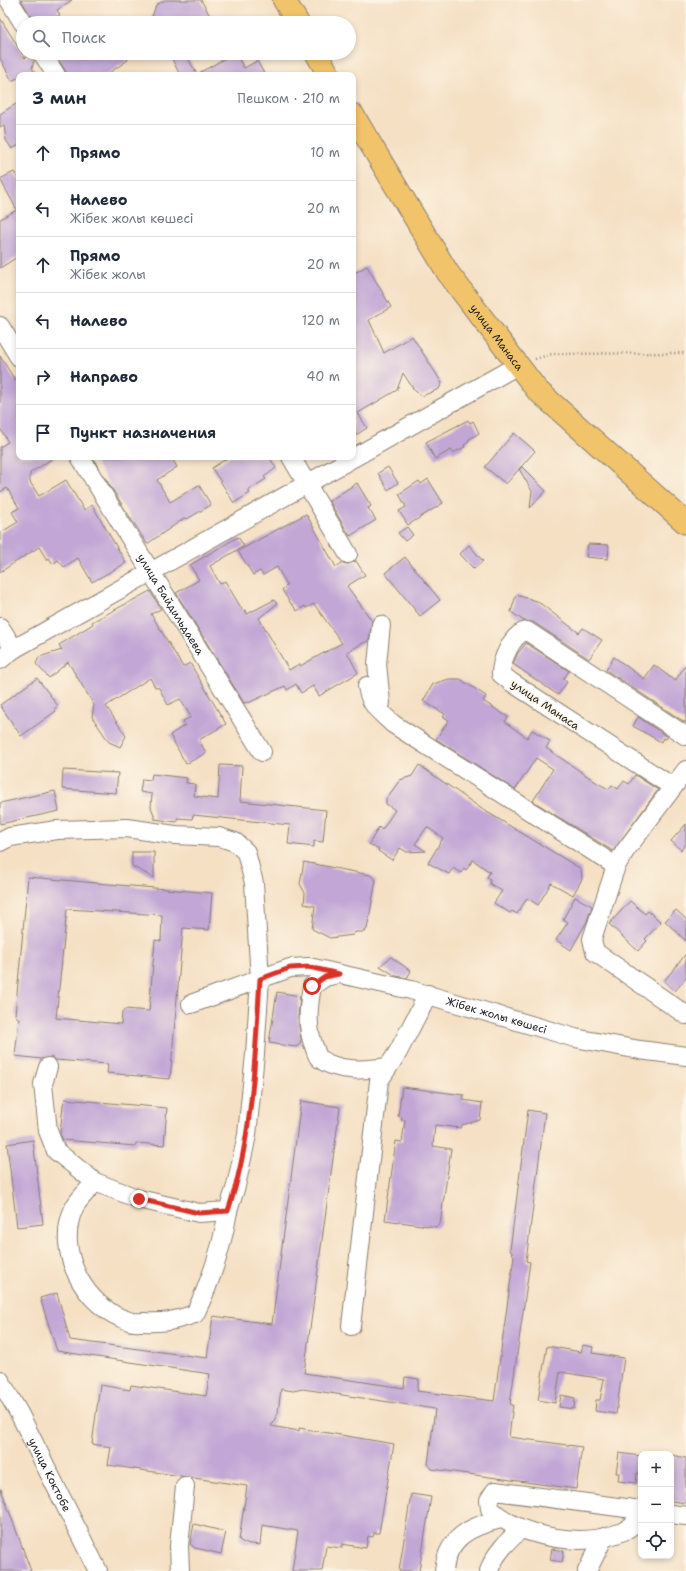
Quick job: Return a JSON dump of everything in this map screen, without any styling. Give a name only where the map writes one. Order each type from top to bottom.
[{"type":"highway","points":[[284,0],[294,16]]},
{"type":"highway","points":[[320,60],[327,72]]},
{"type":"highway","name":"улица Манаса","points":[[356,120],[448,273],[537,390],[686,523]]},
{"type":"street","points":[[9,0],[19,16]]},
{"type":"street","points":[[46,60],[54,72]]},
{"type":"street","points":[[0,326],[16,352]]},
{"type":"street","points":[[356,457],[518,365]]},
{"type":"street","name":"улица Байдильдаева","points":[[82,460],[262,752]]},
{"type":"street","points":[[293,460],[348,554]]},
{"type":"street","points":[[0,660],[14,649],[350,460]]},
{"type":"street","points":[[381,625],[377,664],[382,714]]},
{"type":"street","points":[[0,627],[14,649]]},
{"type":"street","name":"улица Манаса","points":[[673,787],[511,682],[501,674],[501,663],[516,637],[522,632],[527,631],[686,736]]},
{"type":"street","points":[[367,686],[369,698],[382,714],[418,742],[616,866]]},
{"type":"street","points":[[686,770],[625,850],[616,866],[592,939],[595,952],[686,1014]]},
{"type":"street","points":[[0,842],[10,837],[57,830],[127,828],[175,835],[219,837],[234,842],[246,852],[254,883],[260,979],[255,1054],[247,1135],[236,1186],[228,1211],[224,1235],[212,1277],[195,1314],[167,1323],[129,1322],[98,1305],[79,1281],[69,1252],[69,1224],[74,1207],[95,1182]]},
{"type":"street","name":"Жібек жолы көшесі","points":[[191,1004],[290,968],[309,967],[428,994],[575,1038],[640,1050],[686,1056]]},
{"type":"street","points":[[339,974],[325,977],[312,986],[308,1007],[309,1036],[318,1057],[337,1067],[366,1070],[383,1074]]},
{"type":"street","points":[[351,1326],[383,1074],[398,1052],[428,994]]},
{"type":"street","points":[[48,1067],[43,1084],[48,1131],[56,1151],[95,1182],[139,1199],[199,1213],[228,1211]]},
{"type":"street","name":"улица Коктобе","points":[[0,1380],[20,1415],[98,1571]]},
{"type":"street","points":[[180,1571],[179,1546],[185,1486]]},
{"type":"street","points":[[638,1510],[495,1491],[489,1500],[490,1509],[501,1519],[521,1529],[557,1538],[581,1541],[604,1537],[625,1530],[638,1520]]},
{"type":"street","points":[[674,1514],[686,1516]]},
{"type":"street","points":[[444,1571],[450,1548],[464,1533],[480,1524],[501,1519]]},
{"type":"street","points":[[489,1571],[491,1565],[507,1542],[521,1529]]},
{"type":"street","points":[[587,1571],[604,1537]]},
{"type":"path","points":[[518,365],[552,354],[686,352]]},
{"type":"building","points":[[21,0],[72,0],[57,10],[60,15],[58,16],[31,16]]},
{"type":"building","points":[[165,0],[201,0],[210,16],[152,16],[156,5]]},
{"type":"building","points":[[0,18],[16,44],[16,60],[34,60],[32,68],[34,72],[16,72],[16,79],[12,81],[0,58]]},
{"type":"building","points":[[59,60],[128,60],[110,72],[66,72]]},
{"type":"building","points":[[172,60],[189,60],[196,72],[178,72]]},
{"type":"building","points":[[222,60],[239,60],[244,68],[257,61],[263,72],[201,72]]},
{"type":"building","points":[[16,104],[16,147],[12,149],[6,140],[4,125],[0,127],[0,114]]},
{"type":"building","points":[[14,172],[16,175],[16,208],[0,179]]},
{"type":"building","points":[[16,211],[16,258],[0,268],[0,219]]},
{"type":"building","points":[[367,266],[391,307],[369,320],[384,353],[412,336],[442,383],[439,389],[422,396],[414,390],[403,373],[397,390],[358,413],[367,428],[356,435],[356,272]]},
{"type":"building","points":[[0,356],[16,380],[16,460],[50,460],[30,473],[30,482],[39,496],[66,480],[84,510],[92,505],[126,563],[92,582],[78,558],[64,567],[58,560],[53,564],[49,558],[47,560],[39,547],[0,572],[0,533],[18,522],[12,512],[19,508],[7,488],[0,492],[0,447],[8,442],[0,428]]},
{"type":"building","points":[[468,420],[470,423],[473,421],[479,433],[468,440],[469,442],[464,445],[465,447],[453,453],[451,450],[435,459],[426,442]]},
{"type":"building","points":[[514,433],[535,451],[506,484],[485,467]]},
{"type":"building","points":[[94,460],[173,460],[177,467],[157,480],[170,502],[199,485],[211,505],[187,519],[185,518],[147,544]]},
{"type":"building","points":[[224,460],[271,460],[276,468],[264,477],[266,479],[248,490],[250,493],[234,503],[212,468]]},
{"type":"building","points":[[388,467],[398,483],[388,490],[378,473]]},
{"type":"building","points":[[522,467],[546,491],[530,508],[532,491],[519,469]]},
{"type":"building","points":[[428,479],[443,503],[408,525],[399,511],[406,507],[399,494],[419,481],[421,484]]},
{"type":"building","points":[[357,483],[371,506],[368,508],[376,520],[350,536],[329,501]]},
{"type":"building","points":[[306,514],[336,567],[342,563],[348,564],[356,561],[365,575],[347,586],[372,621],[369,640],[347,652],[358,673],[319,696],[313,686],[301,693],[296,684],[287,690],[285,686],[248,703],[244,703],[176,593],[199,580],[190,565],[238,537],[244,546],[210,566],[220,584],[225,581],[243,611],[245,610],[247,614],[274,600],[277,604],[259,618],[289,670],[299,664],[300,666],[342,643],[314,604],[306,608],[305,606],[297,611],[291,604],[282,590],[287,585],[277,567],[263,575],[260,571],[253,575],[238,551]]},
{"type":"building","points":[[407,527],[413,535],[405,541],[398,533]]},
{"type":"building","points":[[588,544],[609,545],[608,559],[586,557]]},
{"type":"building","points":[[469,545],[483,561],[474,569],[460,554]]},
{"type":"building","points":[[405,557],[440,600],[420,616],[385,573]]},
{"type":"building","points":[[150,591],[161,609],[151,614],[183,667],[190,663],[226,724],[199,740],[206,753],[186,764],[170,735],[185,725],[183,721],[191,717],[180,699],[168,705],[159,688],[155,687],[150,678],[106,706],[126,736],[120,747],[109,742],[92,717],[94,705],[68,662],[49,678],[36,664],[39,657],[62,650],[59,645],[93,624],[92,622]]},
{"type":"building","points":[[516,595],[537,601],[579,633],[583,628],[602,640],[589,659],[533,622],[524,621],[511,612]]},
{"type":"building","points":[[526,643],[569,671],[563,679],[567,682],[558,695],[513,664],[518,653]]},
{"type":"building","points":[[614,657],[644,679],[654,665],[675,681],[686,664],[686,723],[606,670]]},
{"type":"building","points":[[37,678],[58,706],[54,709],[56,711],[21,736],[0,705]]},
{"type":"building","points":[[449,679],[460,679],[486,696],[483,701],[508,717],[505,722],[527,738],[532,730],[550,741],[546,748],[599,784],[609,789],[612,785],[618,789],[624,781],[629,784],[635,775],[658,790],[613,851],[533,801],[553,769],[536,758],[515,790],[436,739],[449,720],[443,717],[445,714],[423,701],[433,684]]},
{"type":"building","points":[[638,717],[668,737],[666,739],[663,738],[661,742],[633,726]]},
{"type":"building","points":[[220,765],[242,766],[240,801],[326,810],[323,842],[314,841],[314,847],[288,844],[290,825],[193,815],[192,819],[177,818],[177,822],[154,819],[151,807],[152,794],[140,792],[142,779],[151,780],[152,774],[187,778],[186,783],[195,784],[194,796],[218,799]]},
{"type":"building","points":[[419,765],[482,809],[581,869],[582,879],[573,895],[551,883],[538,905],[527,898],[517,914],[512,911],[510,913],[494,903],[502,891],[490,884],[490,879],[487,877],[490,872],[473,860],[466,870],[464,868],[461,873],[453,868],[449,874],[428,863],[443,838],[427,827],[415,844],[426,851],[407,852],[400,848],[392,860],[378,851],[379,849],[369,844],[379,827],[382,830],[395,810],[386,804],[386,799],[400,780],[412,776]]},
{"type":"building","points":[[63,770],[118,773],[116,793],[62,789]]},
{"type":"building","points":[[55,791],[59,811],[0,824],[0,803]]},
{"type":"building","points":[[686,824],[686,844],[681,850],[671,841]]},
{"type":"building","points":[[132,852],[154,852],[154,878],[132,866]]},
{"type":"building","points":[[304,862],[370,875],[376,880],[367,929],[364,932],[355,932],[353,935],[330,938],[312,929],[315,906],[304,904],[305,893],[300,884]]},
{"type":"building","points":[[28,877],[212,893],[209,930],[183,928],[170,1079],[107,1073],[108,1064],[55,1060],[51,1057],[42,1059],[15,1056],[19,1019],[15,1015]],"holes":[[[67,909],[162,915],[161,941],[155,940],[149,1011],[125,1009],[122,1013],[121,1024],[56,1018]]]},
{"type":"building","points":[[575,897],[592,906],[587,921],[571,950],[556,940],[568,922],[563,919]]},
{"type":"building","points":[[630,901],[645,914],[648,911],[661,922],[645,939],[647,941],[638,951],[609,924]]},
{"type":"building","points":[[676,910],[686,919],[686,941],[665,921]]},
{"type":"building","points":[[686,954],[686,978],[675,991],[664,981]]},
{"type":"building","points":[[391,957],[411,971],[407,978],[396,976],[380,966]]},
{"type":"building","points":[[277,992],[300,996],[298,1018],[301,1039],[300,1044],[296,1047],[269,1043]]},
{"type":"building","points":[[402,1087],[464,1095],[463,1100],[482,1103],[480,1120],[462,1125],[461,1128],[435,1125],[433,1146],[451,1149],[440,1224],[436,1227],[385,1220],[396,1141],[402,1142],[405,1120],[401,1120],[402,1117],[398,1116]]},
{"type":"building","points":[[65,1099],[167,1108],[164,1145],[136,1143],[135,1146],[63,1140],[60,1134]]},
{"type":"building","points":[[301,1101],[340,1107],[304,1373],[404,1388],[405,1377],[419,1379],[417,1391],[494,1401],[514,1256],[510,1250],[528,1110],[545,1113],[526,1261],[530,1262],[510,1404],[513,1405],[509,1437],[582,1447],[576,1489],[432,1469],[428,1464],[435,1409],[303,1389],[293,1391],[281,1389],[278,1413],[271,1426],[299,1431],[299,1428],[394,1444],[379,1533],[374,1533],[373,1537],[368,1536],[366,1548],[342,1544],[342,1548],[326,1546],[322,1571],[292,1571],[298,1531],[262,1525],[260,1545],[244,1543],[239,1540],[247,1486],[108,1465],[111,1447],[92,1444],[100,1385],[130,1390],[131,1385],[206,1396],[210,1374],[57,1351],[40,1298],[57,1293],[70,1340],[207,1358],[213,1316],[272,1324]]},
{"type":"building","points":[[33,1140],[43,1224],[17,1227],[7,1144]]},
{"type":"building","points":[[583,1345],[593,1347],[592,1353],[624,1358],[616,1414],[595,1411],[596,1400],[600,1400],[604,1379],[560,1372],[555,1403],[538,1400],[547,1346],[581,1352]]},
{"type":"building","points":[[561,1395],[575,1398],[574,1409],[559,1407]]},
{"type":"building","points":[[619,1453],[638,1456],[638,1473],[636,1483],[618,1481],[619,1473],[616,1473]]},
{"type":"building","points":[[674,1456],[686,1458],[686,1503],[674,1501]]},
{"type":"building","points":[[1,1489],[31,1571],[0,1571]]},
{"type":"building","points":[[411,1494],[431,1497],[419,1571],[399,1571]]},
{"type":"building","points":[[194,1524],[226,1532],[221,1554],[195,1548],[190,1544]]},
{"type":"building","points":[[552,1549],[564,1551],[562,1562],[550,1560]]},
{"type":"route","points":[[139,1199],[199,1213],[228,1211],[236,1186],[247,1135],[255,1054],[260,979],[290,968],[309,967],[339,974],[325,977],[312,986]]}]
